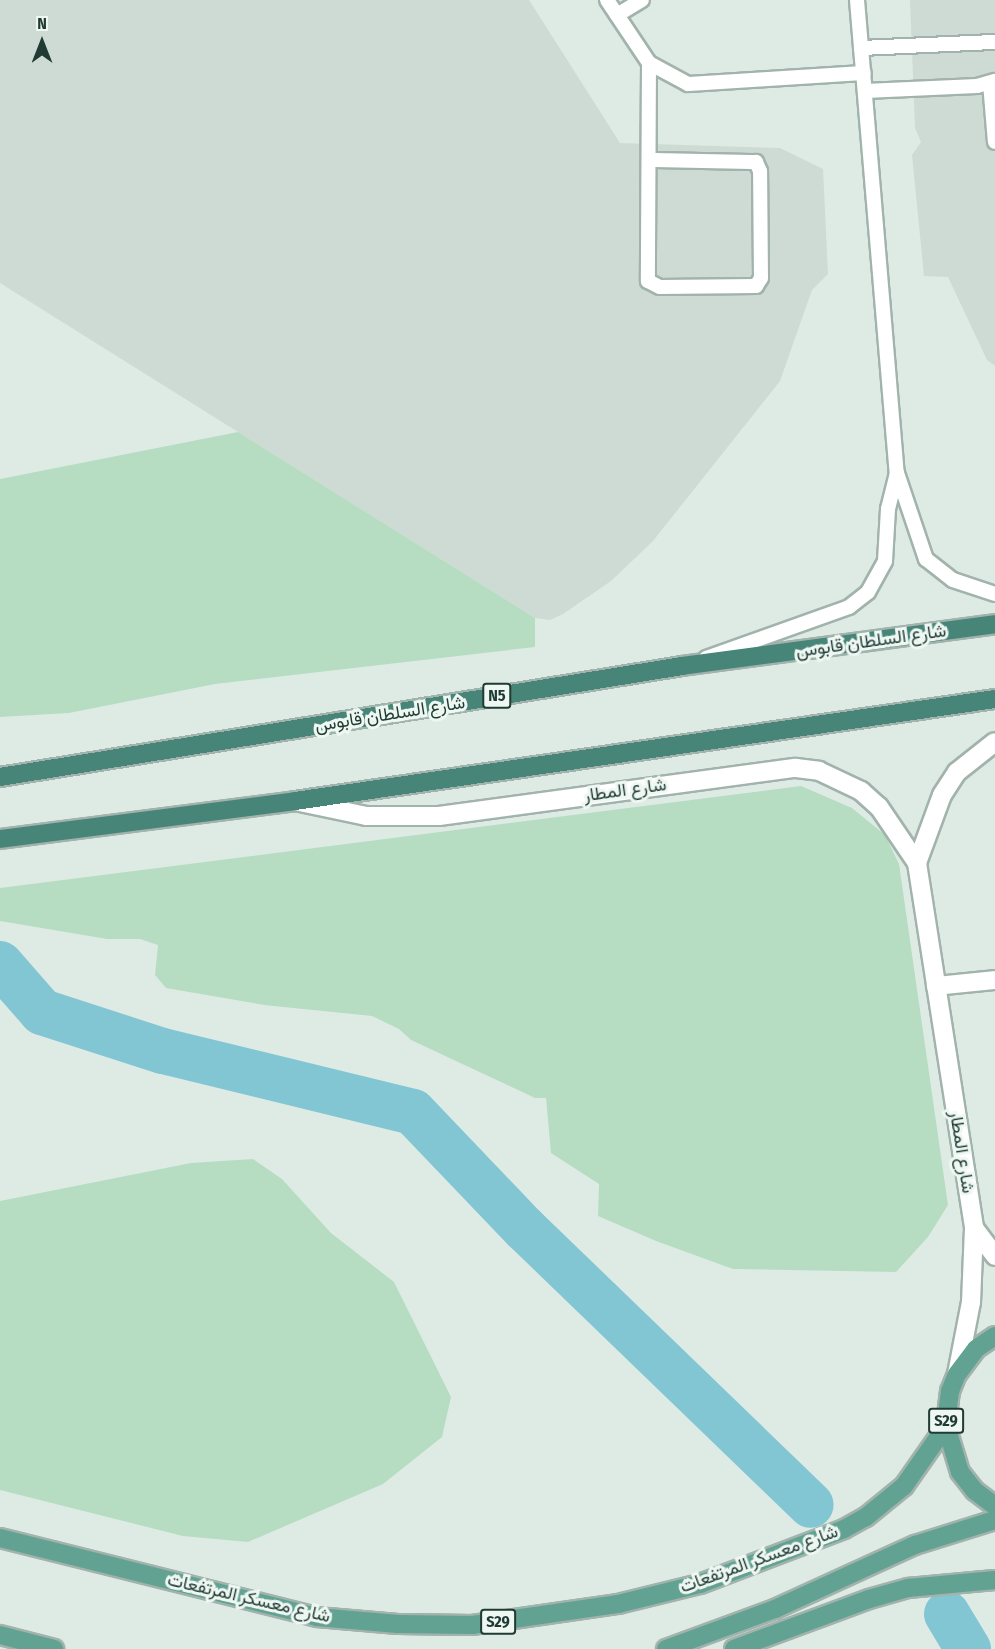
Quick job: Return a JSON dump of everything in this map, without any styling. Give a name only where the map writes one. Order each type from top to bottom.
[{"type":"highway","name":"شارع السلطان قابوس","points":[[0,777],[682,666],[995,624]]},
{"type":"highway","points":[[0,839],[295,801],[995,699]]},
{"type":"main road","name":"شارع المطار","points":[[917,863],[942,795],[957,772],[995,742]]},
{"type":"main road","name":"شارع المطار","points":[[295,801],[366,816],[439,816],[796,768],[819,771],[861,791],[879,807],[917,863],[974,1228],[971,1302],[957,1374]]},
{"type":"main road","points":[[936,986],[995,980]]},
{"type":"main road","name":"شارع المطار","points":[[974,1228],[995,1256]]},
{"type":"main road","name":"S29","points":[[995,1336],[976,1349],[957,1374],[950,1391],[946,1426],[960,1472],[995,1506]]},
{"type":"main road","name":"شارع معسكر المرتفعات","points":[[0,1538],[317,1617],[398,1624],[495,1622],[618,1604],[700,1584],[844,1529],[904,1486],[946,1426]]},
{"type":"main road","points":[[666,1649],[775,1609],[915,1545],[995,1520]]},
{"type":"main road","points":[[735,1649],[869,1599],[908,1588],[995,1580]]},
{"type":"main road","points":[[0,1635],[54,1649]]},
{"type":"lane","points":[[607,0],[649,63],[673,79],[703,85],[864,73]]},
{"type":"lane","points":[[617,15],[642,0]]},
{"type":"lane","points":[[857,0],[897,473],[926,559],[952,580],[995,594]]},
{"type":"lane","points":[[861,48],[995,42]]},
{"type":"lane","points":[[649,63],[647,276],[652,285],[747,289],[756,286],[761,278],[760,171],[756,162],[649,160]]},
{"type":"lane","points":[[865,91],[993,82],[995,142]]},
{"type":"lane","points":[[682,666],[859,600],[875,583],[885,561],[889,503],[897,473]]},
{"type":"shaded area","points":[[0,0],[529,0],[620,143],[780,148],[823,169],[828,274],[812,290],[780,381],[653,541],[611,581],[563,614],[550,620],[535,618],[0,283]]},
{"type":"shaded area","points":[[910,0],[995,0],[995,366],[987,360],[948,277],[924,276],[912,155],[921,142],[915,128]]},
{"type":"green space","points":[[238,432],[535,618],[535,647],[215,684],[69,713],[0,717],[0,479]]},
{"type":"green space","points":[[801,786],[852,808],[885,835],[899,864],[948,1205],[928,1237],[896,1272],[733,1269],[656,1241],[598,1216],[599,1184],[551,1153],[546,1098],[535,1098],[411,1040],[399,1029],[372,1016],[264,1005],[166,988],[155,975],[158,945],[140,939],[107,939],[0,921],[0,888]]},
{"type":"green space","points":[[253,1159],[282,1179],[331,1233],[394,1282],[451,1397],[442,1437],[383,1484],[248,1542],[183,1536],[0,1490],[0,1201],[191,1163]]},
{"type":"waterway","points":[[0,964],[42,1012],[163,1051],[413,1112],[525,1229],[811,1505]]},
{"type":"waterway","points":[[947,1614],[968,1649]]}]
